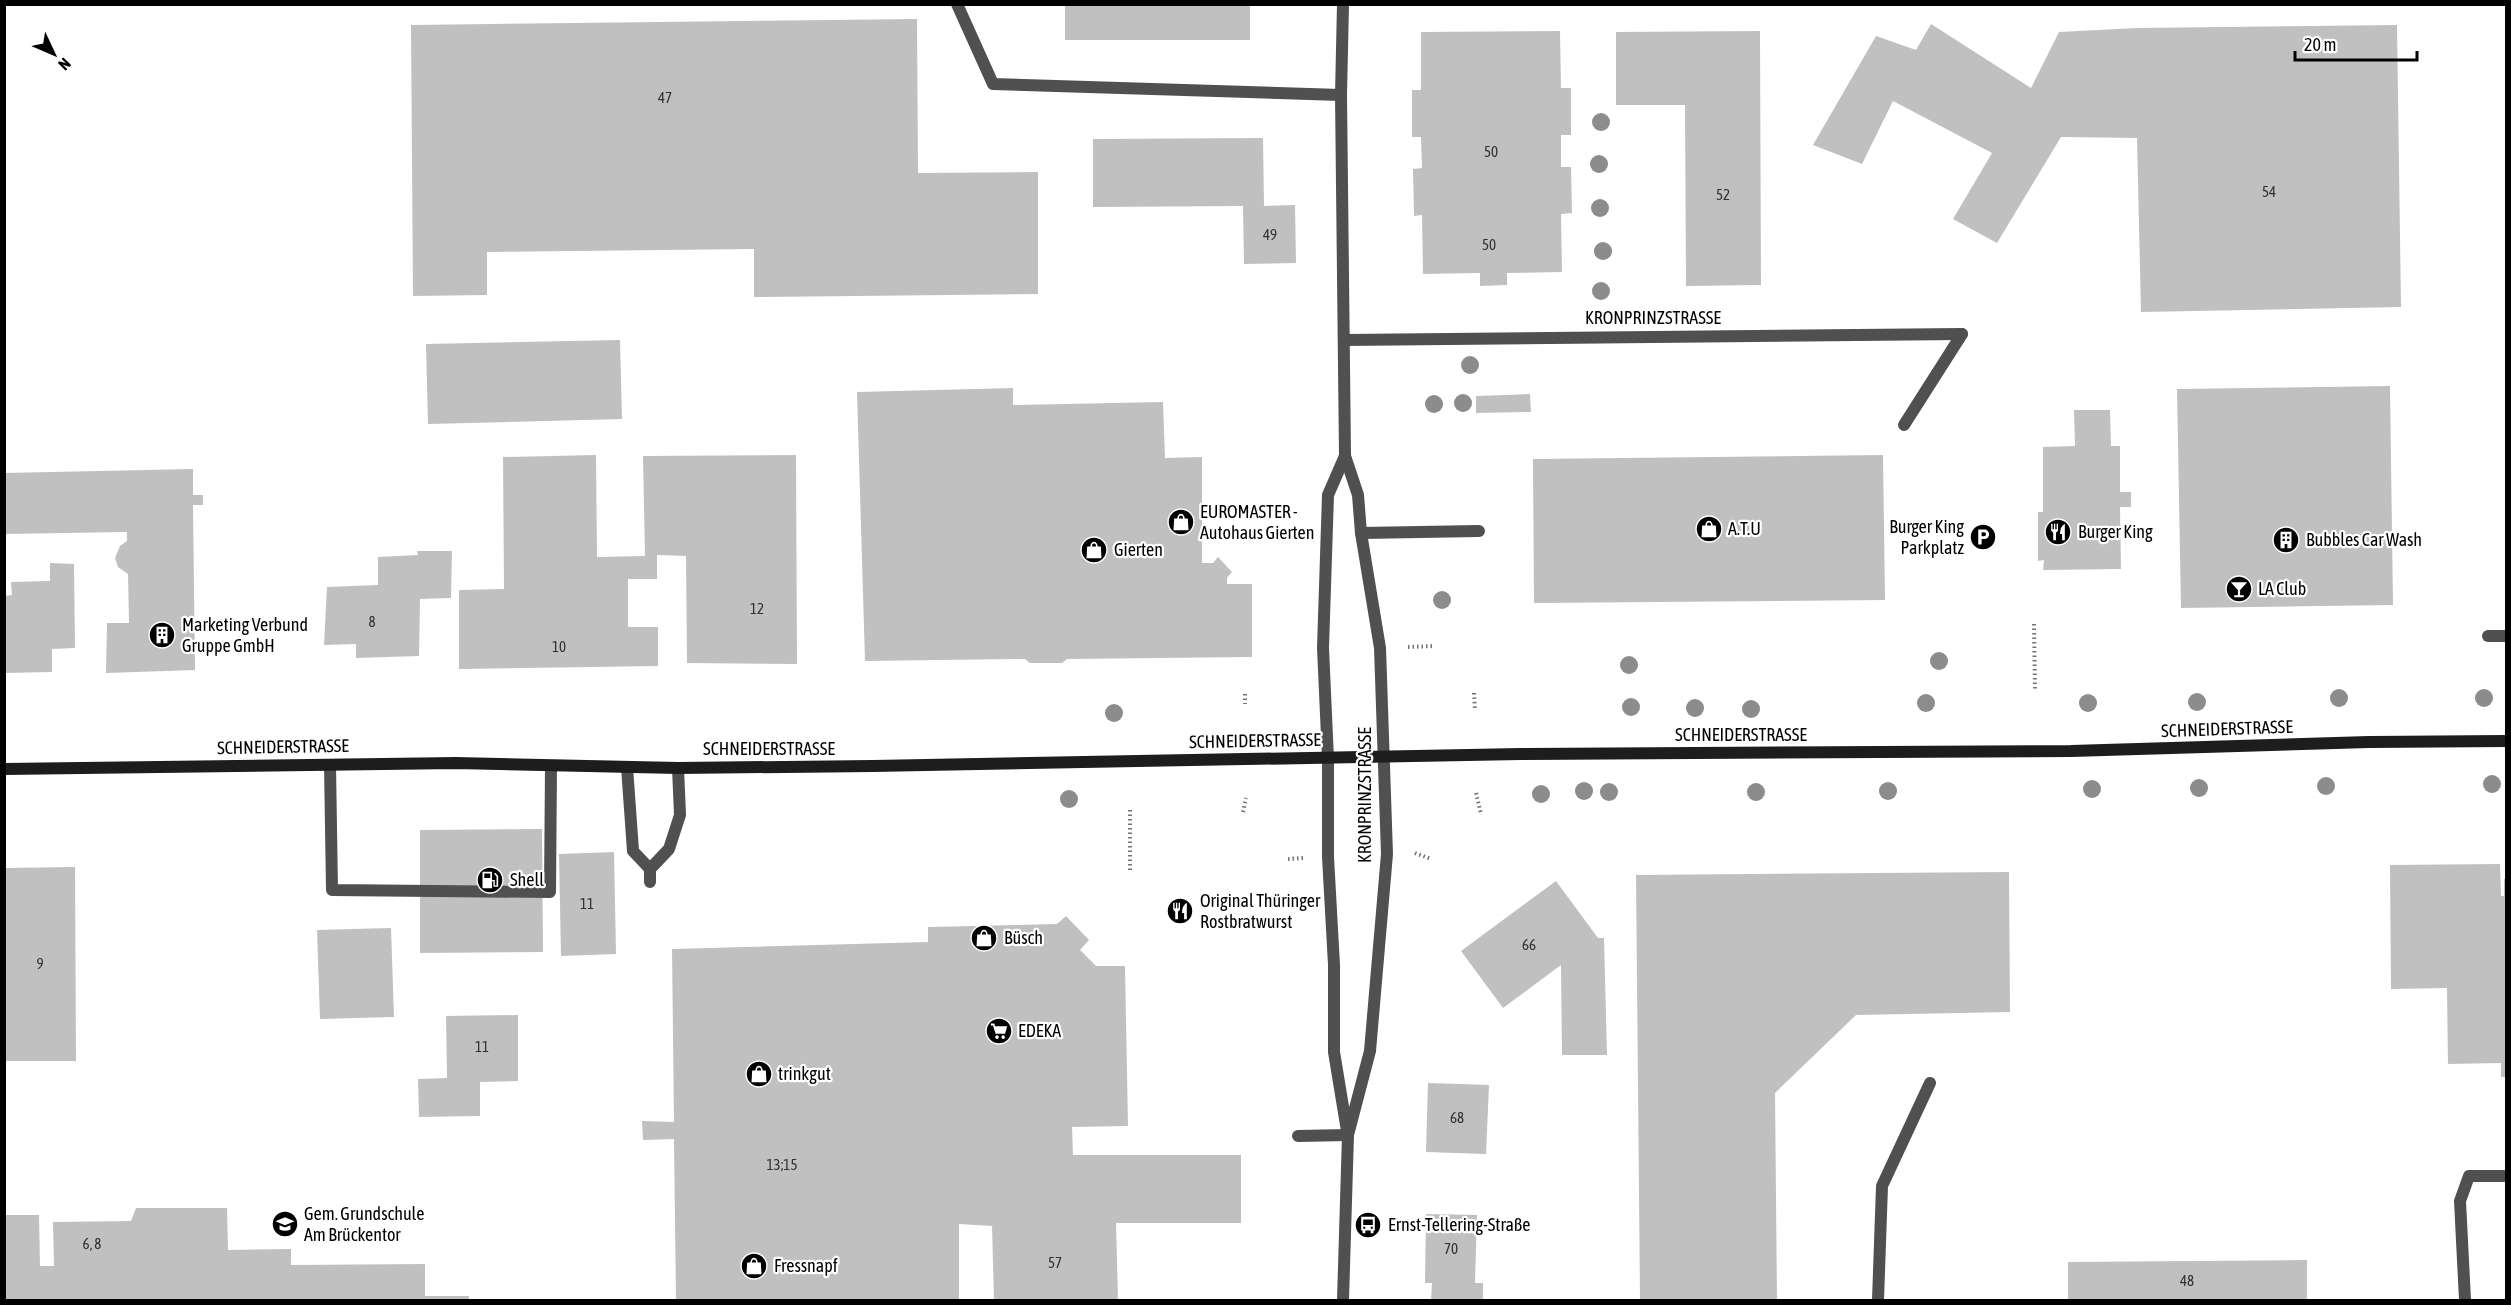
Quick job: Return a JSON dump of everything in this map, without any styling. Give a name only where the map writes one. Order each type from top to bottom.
[{"type":"main road","name":"SCHNEIDERSTRASSE","points":[[4,769],[456,763],[678,768],[1521,754],[2071,751],[2369,742],[2506,741]]},
{"type":"street","points":[[957,4],[993,84],[1341,95]]},
{"type":"street","name":"KRONPRINZSTRASSE","points":[[1343,4],[1341,95],[1345,456],[1358,495],[1361,533],[1380,648],[1387,854],[1370,1051],[1347,1135]]},
{"type":"street","name":"KRONPRINZSTRASSE","points":[[1344,340],[1962,334],[1904,425]]},
{"type":"street","name":"KRONPRINZSTRASSE","points":[[1343,1300],[1347,1135],[1334,1052],[1334,965],[1328,856],[1328,759],[1323,648],[1328,495],[1345,456]]},
{"type":"street","points":[[1361,533],[1479,531]]},
{"type":"street","points":[[2488,636],[2506,636]]},
{"type":"street","points":[[330,765],[332,890],[550,892],[551,766]]},
{"type":"street","points":[[627,767],[633,851],[650,868]]},
{"type":"street","points":[[650,882],[650,868],[669,849],[680,815],[678,768]]},
{"type":"street","points":[[1878,1300],[1882,1186],[1930,1083]]},
{"type":"street","points":[[1298,1136],[1347,1135]]},
{"type":"street","points":[[2465,1300],[2460,1201],[2469,1176],[2506,1176]]},
{"type":"path","points":[[2034,624],[2035,689]]},
{"type":"path","points":[[1403,647],[1434,646]]},
{"type":"path","points":[[1474,693],[1475,710]]},
{"type":"path","points":[[1245,694],[1245,704]]},
{"type":"path","points":[[1476,793],[1481,814]]},
{"type":"path","points":[[1243,812],[1246,798]]},
{"type":"path","points":[[1130,810],[1130,872]]},
{"type":"path","points":[[1410,852],[1431,859]]},
{"type":"path","points":[[1288,859],[1307,857]]},
{"type":"building","points":[[1065,4],[1250,4],[1250,40],[1065,40]]},
{"type":"building","points":[[917,19],[918,173],[1038,172],[1038,294],[754,297],[754,249],[487,252],[487,295],[413,296],[411,25]]},
{"type":"building","points":[[1931,24],[2031,88],[2059,32],[2138,28],[2397,25],[2401,307],[2141,312],[2137,138],[2061,137],[1997,243],[1953,219],[1992,153],[1893,101],[1862,164],[1813,145],[1876,36],[1916,50]]},
{"type":"building","points":[[1560,31],[1561,88],[1571,88],[1571,135],[1561,135],[1561,167],[1571,167],[1572,213],[1561,214],[1562,272],[1507,273],[1507,285],[1480,286],[1480,273],[1423,274],[1422,215],[1414,216],[1413,169],[1422,168],[1421,137],[1412,137],[1412,90],[1421,90],[1421,32]]},
{"type":"building","points":[[1760,31],[1761,285],[1686,286],[1685,105],[1616,105],[1616,32]]},
{"type":"building","points":[[1263,138],[1264,206],[1295,205],[1296,263],[1244,264],[1243,206],[1093,207],[1093,139]]},
{"type":"building","points":[[620,340],[622,419],[428,424],[426,344]]},
{"type":"building","name":"Bubbles Car Wash","points":[[2390,386],[2393,605],[2181,608],[2177,389]]},
{"type":"building","points":[[1013,388],[1013,405],[1163,402],[1165,458],[1202,457],[1202,563],[1213,563],[1218,557],[1232,572],[1227,578],[1227,584],[1252,584],[1252,657],[1067,659],[1062,663],[1030,663],[1025,659],[865,661],[857,392]]},
{"type":"building","points":[[1530,394],[1531,412],[1476,413],[1476,396]]},
{"type":"building","points":[[2074,410],[2110,410],[2111,446],[2120,446],[2120,492],[2131,492],[2131,507],[2120,507],[2121,569],[2043,570],[2044,560],[2038,561],[2038,512],[2043,512],[2043,447],[2075,446]]},
{"type":"building","points":[[596,455],[597,557],[645,556],[643,456],[796,455],[797,664],[687,663],[686,556],[657,555],[657,579],[628,579],[628,627],[658,627],[658,666],[459,669],[459,590],[504,589],[503,457]]},
{"type":"building","name":"A.T.U","points":[[1883,455],[1885,600],[1534,603],[1533,459]]},
{"type":"building","points":[[193,469],[193,495],[203,495],[203,505],[193,505],[195,670],[106,673],[107,623],[129,623],[128,574],[118,567],[115,558],[120,546],[127,541],[127,532],[4,534],[4,473]]},
{"type":"building","points":[[417,551],[452,551],[451,598],[420,599],[419,656],[356,658],[356,644],[324,645],[327,587],[378,585],[378,557],[418,555]]},
{"type":"building","points":[[50,563],[74,564],[75,648],[52,649],[52,672],[4,673],[4,596],[12,595],[11,582],[50,581]]},
{"type":"building","points":[[542,829],[543,952],[420,953],[420,830]]},
{"type":"building","points":[[614,852],[616,954],[561,956],[559,854]]},
{"type":"building","points":[[2500,864],[2501,896],[2504,896],[2504,879],[2506,879],[2506,1077],[2501,1077],[2501,1063],[2448,1064],[2447,988],[2391,989],[2390,865]]},
{"type":"building","points":[[75,867],[76,1061],[4,1061],[4,868]]},
{"type":"building","points":[[2009,872],[2010,1012],[1856,1015],[1775,1093],[1777,1300],[1640,1300],[1636,875]]},
{"type":"building","points":[[1556,881],[1598,938],[1604,938],[1607,1055],[1562,1055],[1561,965],[1503,1008],[1461,951]]},
{"type":"building","points":[[1066,916],[1089,940],[1080,950],[1096,966],[1125,966],[1128,1126],[1072,1127],[1073,1155],[1241,1155],[1241,1223],[1116,1223],[1118,1300],[994,1300],[992,1226],[959,1224],[959,1300],[676,1300],[674,1139],[643,1140],[642,1121],[674,1122],[672,949],[928,942],[928,927],[1057,924]]},
{"type":"building","points":[[391,928],[394,1017],[320,1019],[317,930]]},
{"type":"building","points":[[518,1015],[518,1081],[480,1082],[480,1116],[419,1117],[418,1079],[447,1078],[446,1016]]},
{"type":"building","points":[[1428,1083],[1489,1085],[1486,1154],[1426,1152]]},
{"type":"building","points":[[136,1208],[227,1208],[228,1250],[291,1249],[291,1265],[425,1264],[425,1296],[469,1296],[469,1300],[4,1300],[4,1215],[39,1215],[40,1266],[54,1266],[53,1222],[131,1221]]},
{"type":"building","points":[[1426,1214],[1477,1215],[1475,1283],[1483,1283],[1483,1300],[1431,1300],[1432,1283],[1425,1283]]},
{"type":"building","points":[[2307,1260],[2307,1300],[2068,1300],[2068,1262]]},
{"type":"place","name":"EUROMASTER - Autohaus Gierten","points":[[1181,522]]},
{"type":"place","name":"A.T.U","points":[[1709,529]]},
{"type":"place","name":"Burger King","points":[[2058,532]]},
{"type":"place","name":"Burger King Parkplatz","points":[[1983,537]]},
{"type":"place","name":"Bubbles Car Wash","points":[[2286,540]]},
{"type":"place","name":"Gierten","points":[[1094,550]]},
{"type":"place","name":"LA Club","points":[[2239,589]]},
{"type":"place","name":"Marketing Verbund Gruppe GmbH","points":[[162,635]]},
{"type":"place","name":"Shell","points":[[490,880]]},
{"type":"place","name":"Original Thüringer Rostbratwurst","points":[[1180,911]]},
{"type":"place","name":"Büsch","points":[[984,938]]},
{"type":"place","name":"EDEKA","points":[[999,1031]]},
{"type":"place","name":"trinkgut","points":[[759,1074]]},
{"type":"place","name":"Gem. Grundschule Am Brückentor","points":[[285,1224]]},
{"type":"place","name":"Ernst-Tellering-Straße","points":[[1368,1225]]},
{"type":"place","name":"Fressnapf","points":[[754,1266]]}]
